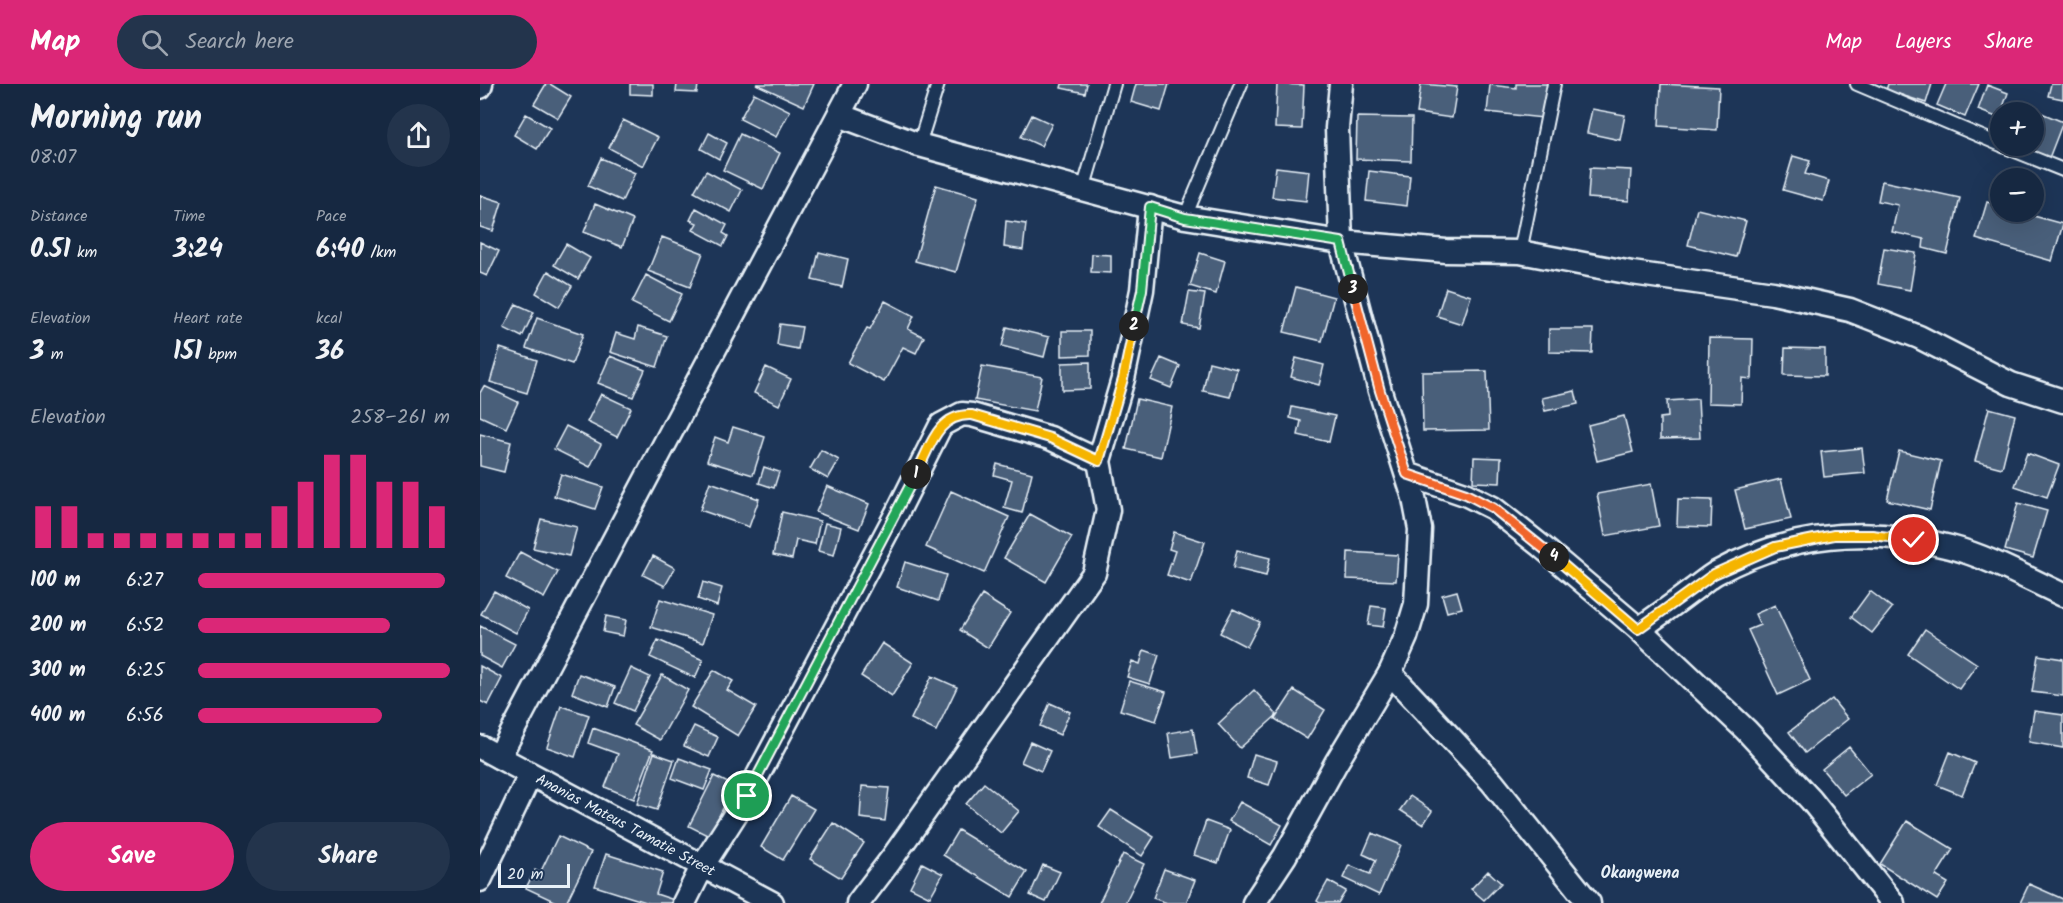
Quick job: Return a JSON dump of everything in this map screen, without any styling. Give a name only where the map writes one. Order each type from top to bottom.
[{"type":"street","points":[[489,752],[855,84]]},
{"type":"street","points":[[1254,903],[1285,856],[1336,763],[1390,673],[1406,637],[1416,604],[1420,530],[1414,498],[1380,391],[1341,242],[1337,128],[1341,84]]},
{"type":"street","points":[[839,115],[919,145],[1185,218],[1341,242],[1446,251],[1520,252],[1632,273],[1773,293],[1850,310],[1919,337],[2011,384],[2063,401]]},
{"type":"street","points":[[858,903],[1094,573],[1108,510],[1099,461],[1123,379],[1142,290],[1150,207]]},
{"type":"street","points":[[684,903],[703,865],[747,796],[941,425],[962,414],[972,415],[1050,438],[1099,461]]},
{"type":"street","points":[[1407,474],[1466,494],[1493,508],[1638,629],[1755,739],[1811,800],[1893,903]]},
{"type":"street","points":[[1638,629],[1714,574],[1775,547],[1834,535],[1872,535],[1951,547],[1987,560],[2063,595]]},
{"type":"street","points":[[1390,673],[1492,782],[1589,903]]},
{"type":"street","name":"Ananias Mateus Tamatie Street","points":[[489,752],[772,903]]},
{"type":"street","points":[[480,880],[530,775]]},
{"type":"lane","points":[[919,145],[938,84]]},
{"type":"lane","points":[[1083,190],[1114,84]]},
{"type":"lane","points":[[1185,218],[1240,84]]},
{"type":"lane","points":[[1520,252],[1554,84]]},
{"type":"lane","points":[[1857,84],[1990,140]]},
{"type":"lane","points":[[2028,156],[2063,171]]},
{"type":"building","points":[[546,84],[550,84],[571,97],[558,118],[534,104]]},
{"type":"building","points":[[630,84],[653,84],[653,95],[630,94]]},
{"type":"building","points":[[677,84],[698,84],[697,93],[676,92]]},
{"type":"building","points":[[756,84],[814,84],[804,106]]},
{"type":"building","points":[[1062,84],[1087,84],[1085,93],[1061,88]]},
{"type":"building","points":[[1136,84],[1169,84],[1161,111],[1131,102]]},
{"type":"building","points":[[1277,84],[1304,85],[1302,129],[1275,128]]},
{"type":"building","points":[[1421,84],[1457,87],[1452,118],[1417,113]]},
{"type":"building","points":[[1516,84],[1547,84],[1543,118],[1487,112],[1490,85],[1516,88]]},
{"type":"building","points":[[1661,84],[1719,87],[1717,130],[1659,126]]},
{"type":"building","points":[[1888,84],[1932,84],[1926,103],[1886,90]]},
{"type":"building","points":[[1946,84],[1979,84],[1965,117],[1937,105]]},
{"type":"building","points":[[2051,84],[2063,84],[2063,99],[2048,96]]},
{"type":"building","points":[[1987,85],[2008,93],[2005,102],[1990,102],[1990,115],[1978,110]]},
{"type":"building","points":[[754,93],[790,111],[776,137],[740,119]]},
{"type":"building","points":[[1592,109],[1625,115],[1620,140],[1587,133]]},
{"type":"building","points":[[526,114],[550,128],[537,149],[514,135]]},
{"type":"building","points":[[2044,114],[2063,122],[2049,158],[2044,156]]},
{"type":"building","points":[[1032,115],[1052,124],[1041,146],[1021,137]]},
{"type":"building","points":[[1357,117],[1412,118],[1411,161],[1356,159]]},
{"type":"building","points":[[623,120],[658,137],[643,166],[609,148]]},
{"type":"building","points":[[709,133],[727,143],[719,159],[701,149]]},
{"type":"building","points":[[740,134],[780,153],[763,189],[723,170]]},
{"type":"building","points":[[1793,156],[1810,161],[1805,174],[1829,181],[1823,201],[1783,190]]},
{"type":"building","points":[[601,158],[635,173],[622,201],[588,186]]},
{"type":"building","points":[[1276,167],[1309,171],[1306,201],[1272,197]]},
{"type":"building","points":[[1590,168],[1631,170],[1629,201],[1588,198]]},
{"type":"building","points":[[706,171],[742,190],[731,212],[694,192]]},
{"type":"building","points":[[1369,171],[1410,176],[1407,206],[1366,201]]},
{"type":"building","points":[[1882,181],[1960,198],[1947,254],[1923,248],[1924,239],[1892,232],[1898,205],[1878,201]]},
{"type":"building","points":[[936,185],[978,197],[956,272],[915,261]]},
{"type":"building","points":[[480,195],[502,202],[493,231],[480,227]]},
{"type":"building","points":[[1987,202],[1990,203],[1990,222],[2044,222],[2044,219],[2063,224],[2052,261],[1976,239]]},
{"type":"building","points":[[595,204],[633,220],[622,247],[584,232]]},
{"type":"building","points":[[696,208],[727,225],[723,233],[728,236],[723,246],[693,230],[697,223],[690,220]]},
{"type":"building","points":[[1697,209],[1746,221],[1736,257],[1688,245]]},
{"type":"building","points":[[1006,221],[1026,224],[1023,250],[1004,247]]},
{"type":"building","points":[[662,237],[703,253],[690,287],[648,271]]},
{"type":"building","points":[[480,242],[499,251],[487,276],[480,273]]},
{"type":"building","points":[[566,244],[590,258],[578,279],[554,265]]},
{"type":"building","points":[[1884,248],[1916,253],[1910,290],[1878,284]]},
{"type":"building","points":[[819,252],[848,259],[842,287],[812,280]]},
{"type":"building","points":[[1200,253],[1225,261],[1216,294],[1190,286]]},
{"type":"building","points":[[1092,254],[1111,255],[1111,273],[1091,272]]},
{"type":"building","points":[[548,271],[572,286],[559,307],[536,293]]},
{"type":"building","points":[[646,275],[682,294],[669,321],[632,303]]},
{"type":"building","points":[[1296,287],[1334,297],[1322,341],[1284,332]]},
{"type":"building","points":[[1446,288],[1471,296],[1462,324],[1437,316]]},
{"type":"building","points":[[1189,292],[1205,294],[1199,328],[1183,325]]},
{"type":"building","points":[[885,301],[914,316],[908,329],[924,337],[916,353],[903,347],[884,382],[848,363]]},
{"type":"building","points":[[516,304],[534,312],[522,337],[504,328]]},
{"type":"building","points":[[537,318],[583,334],[572,364],[526,348]]},
{"type":"building","points":[[780,324],[802,327],[798,349],[777,345]]},
{"type":"building","points":[[638,327],[667,336],[657,367],[610,352],[616,333],[635,339]]},
{"type":"building","points":[[1007,327],[1049,337],[1044,357],[1002,346]]},
{"type":"building","points":[[1549,329],[1593,329],[1592,353],[1549,352]]},
{"type":"building","points":[[1062,331],[1090,331],[1090,355],[1062,356]]},
{"type":"building","points":[[1709,338],[1753,339],[1752,379],[1742,378],[1741,404],[1708,403]]},
{"type":"building","points":[[500,348],[537,360],[527,393],[490,382]]},
{"type":"building","points":[[1785,348],[1825,349],[1825,376],[1784,375]]},
{"type":"building","points":[[610,356],[645,370],[633,397],[598,383]]},
{"type":"building","points":[[1161,358],[1180,366],[1171,388],[1151,380]]},
{"type":"building","points":[[1296,358],[1324,365],[1319,385],[1291,377]]},
{"type":"building","points":[[1090,362],[1090,389],[1062,390],[1062,363]]},
{"type":"building","points":[[1209,362],[1237,369],[1230,397],[1203,391]]},
{"type":"building","points":[[982,366],[1042,377],[1035,411],[975,400]]},
{"type":"building","points":[[766,367],[791,379],[779,405],[754,393]]},
{"type":"building","points":[[1487,371],[1489,430],[1423,431],[1422,372]]},
{"type":"building","points":[[484,386],[518,402],[506,428],[480,416],[480,393]]},
{"type":"building","points":[[1575,391],[1578,404],[1545,411],[1542,398]]},
{"type":"building","points":[[601,394],[631,408],[617,437],[587,422]]},
{"type":"building","points":[[1137,399],[1172,407],[1161,457],[1126,449]]},
{"type":"building","points":[[1698,399],[1700,438],[1660,439],[1660,418],[1668,417],[1667,401]]},
{"type":"building","points":[[1292,407],[1335,416],[1329,442],[1298,435],[1301,421],[1290,418]]},
{"type":"building","points":[[1989,408],[2015,415],[2002,468],[1975,461]]},
{"type":"building","points":[[1624,416],[1633,452],[1597,461],[1588,425]]},
{"type":"building","points":[[566,426],[601,444],[590,467],[554,449]]},
{"type":"building","points":[[733,427],[765,437],[753,475],[707,461],[715,437],[728,442]]},
{"type":"building","points":[[480,434],[511,442],[504,472],[480,466]]},
{"type":"building","points":[[1862,448],[1865,473],[1824,477],[1821,452]]},
{"type":"building","points":[[821,450],[839,460],[828,479],[810,469]]},
{"type":"building","points":[[1899,451],[1941,461],[1930,510],[1887,500]]},
{"type":"building","points":[[2027,453],[2059,465],[2047,497],[2015,486]]},
{"type":"building","points":[[1474,457],[1501,458],[1500,483],[1473,482]]},
{"type":"building","points":[[997,464],[1032,473],[1022,513],[1004,508],[1012,480],[994,475]]},
{"type":"building","points":[[764,467],[779,472],[774,488],[759,483]]},
{"type":"building","points":[[561,474],[603,487],[595,509],[554,496]]},
{"type":"building","points":[[1781,479],[1791,519],[1745,529],[1735,490]]},
{"type":"building","points":[[710,482],[759,499],[749,527],[700,510]]},
{"type":"building","points":[[1651,484],[1659,526],[1605,536],[1597,494]]},
{"type":"building","points":[[827,486],[869,504],[859,529],[816,512]]},
{"type":"building","points":[[951,491],[1009,517],[984,573],[926,547]]},
{"type":"building","points":[[1678,499],[1712,500],[1711,527],[1677,526]]},
{"type":"building","points":[[2018,503],[2047,511],[2033,558],[2005,550]]},
{"type":"building","points":[[782,512],[820,521],[815,544],[796,540],[792,559],[773,555]]},
{"type":"building","points":[[1030,514],[1072,537],[1046,582],[1004,558]]},
{"type":"building","points":[[541,519],[577,527],[569,556],[533,548]]},
{"type":"building","points":[[825,523],[841,527],[834,555],[818,551]]},
{"type":"building","points":[[1174,532],[1205,542],[1191,583],[1167,575],[1175,551],[1169,549]]},
{"type":"building","points":[[1237,550],[1270,558],[1266,576],[1233,568]]},
{"type":"building","points":[[520,552],[558,572],[544,598],[506,578]]},
{"type":"building","points":[[1348,552],[1398,555],[1396,581],[1347,579]]},
{"type":"building","points":[[653,556],[675,568],[665,586],[643,575]]},
{"type":"building","points":[[905,562],[946,575],[938,601],[897,587]]},
{"type":"building","points":[[703,582],[722,588],[717,606],[698,599]]},
{"type":"building","points":[[494,591],[528,610],[516,633],[481,614]]},
{"type":"building","points":[[1457,591],[1462,608],[1447,612],[1442,595]]},
{"type":"building","points":[[1870,591],[1892,608],[1872,633],[1851,617]]},
{"type":"building","points":[[982,595],[1010,613],[988,648],[960,630]]},
{"type":"building","points":[[660,599],[712,615],[703,643],[651,627]]},
{"type":"building","points":[[1775,605],[1810,680],[1778,695],[1748,630],[1760,625],[1755,614]]},
{"type":"building","points":[[1371,606],[1386,608],[1383,627],[1368,625]]},
{"type":"building","points":[[1233,609],[1260,622],[1247,647],[1220,633]]},
{"type":"building","points":[[606,616],[626,620],[623,636],[603,632]]},
{"type":"building","points":[[480,626],[515,644],[502,668],[480,656]]},
{"type":"building","points":[[1925,629],[1977,664],[1959,689],[1908,654]]},
{"type":"building","points":[[658,640],[703,660],[695,678],[650,657]]},
{"type":"building","points":[[882,643],[913,663],[892,696],[861,676]]},
{"type":"building","points":[[1144,650],[1159,655],[1150,684],[1127,677],[1132,661],[1140,664]]},
{"type":"building","points":[[2038,655],[2063,659],[2063,696],[2032,692]]},
{"type":"building","points":[[480,666],[502,678],[488,705],[480,701]]},
{"type":"building","points":[[631,668],[650,677],[633,711],[615,703]]},
{"type":"building","points":[[714,670],[733,681],[727,690],[756,707],[738,736],[691,707]]},
{"type":"building","points":[[579,674],[615,687],[608,707],[572,693]]},
{"type":"building","points":[[662,675],[688,690],[660,740],[633,725]]},
{"type":"building","points":[[932,676],[957,687],[936,731],[911,719]]},
{"type":"building","points":[[1129,681],[1166,692],[1156,721],[1120,710]]},
{"type":"building","points":[[1254,690],[1277,715],[1240,748],[1218,724]]},
{"type":"building","points":[[1294,690],[1325,710],[1307,739],[1275,719]]},
{"type":"building","points":[[1832,699],[1848,719],[1805,753],[1789,732]]},
{"type":"building","points":[[1050,703],[1070,712],[1060,735],[1040,726]]},
{"type":"building","points":[[561,706],[589,715],[575,757],[547,747]]},
{"type":"building","points":[[2034,711],[2063,715],[2063,748],[2029,742]]},
{"type":"building","points":[[694,726],[718,737],[709,757],[684,746]]},
{"type":"building","points":[[593,728],[653,750],[634,799],[605,787],[618,754],[588,743]]},
{"type":"building","points":[[1193,729],[1197,754],[1172,758],[1168,733]]},
{"type":"building","points":[[1030,742],[1050,751],[1041,771],[1021,762]]},
{"type":"building","points":[[1849,747],[1871,774],[1844,795],[1822,769]]},
{"type":"building","points":[[1950,752],[1975,763],[1962,795],[1937,785]]},
{"type":"building","points":[[654,753],[674,760],[657,810],[637,804]]},
{"type":"building","points":[[1254,754],[1277,761],[1269,785],[1247,778]]},
{"type":"building","points":[[679,758],[712,770],[704,790],[672,778]]},
{"type":"building","points":[[714,776],[734,786],[709,836],[689,826]]},
{"type":"building","points":[[984,783],[1019,811],[1001,833],[966,804]]},
{"type":"building","points":[[862,786],[889,788],[885,821],[860,818]]},
{"type":"building","points":[[791,796],[814,809],[783,860],[761,847]]},
{"type":"building","points":[[1410,796],[1432,811],[1423,825],[1400,810]]},
{"type":"building","points":[[1240,802],[1282,825],[1271,845],[1229,821]]},
{"type":"building","points":[[1111,810],[1154,837],[1142,856],[1099,827]]},
{"type":"building","points":[[1206,821],[1230,830],[1218,863],[1194,855]]},
{"type":"building","points":[[1907,821],[1953,849],[1936,876],[1948,883],[1937,900],[1880,864]]},
{"type":"building","points":[[833,823],[864,843],[841,878],[810,859]]},
{"type":"building","points":[[958,830],[1027,872],[1012,897],[943,855]]},
{"type":"building","points":[[1372,833],[1401,845],[1379,895],[1343,878],[1349,865],[1370,874],[1376,860],[1363,854]]},
{"type":"building","points":[[558,836],[591,852],[566,903],[558,903],[526,888],[535,870],[540,873]]},
{"type":"building","points":[[606,854],[663,872],[656,894],[674,900],[673,903],[649,903],[595,886]]},
{"type":"building","points":[[1123,854],[1144,864],[1125,903],[1099,903]]},
{"type":"building","points":[[922,863],[943,874],[930,897],[910,887]]},
{"type":"building","points":[[1043,865],[1060,872],[1046,902],[1030,895]]},
{"type":"building","points":[[1164,869],[1195,880],[1186,903],[1167,903],[1153,898]]},
{"type":"building","points":[[1488,871],[1501,883],[1484,900],[1471,889]]},
{"type":"building","points":[[1328,881],[1346,891],[1338,903],[1317,901]]},
{"type":"building","points":[[2029,884],[2063,899],[2063,903],[2020,903]]},
{"type":"district","name":"Okangwena","points":[[1640,872]]},
{"type":"route","points":[[747,796],[941,425],[962,414],[972,415],[1050,438],[1099,461],[1123,379],[1142,290],[1150,207],[1185,218],[1341,242],[1380,391],[1407,474],[1466,494],[1493,508],[1583,580],[1638,629],[1714,574],[1775,547],[1834,535],[1872,535],[1914,540]]}]
